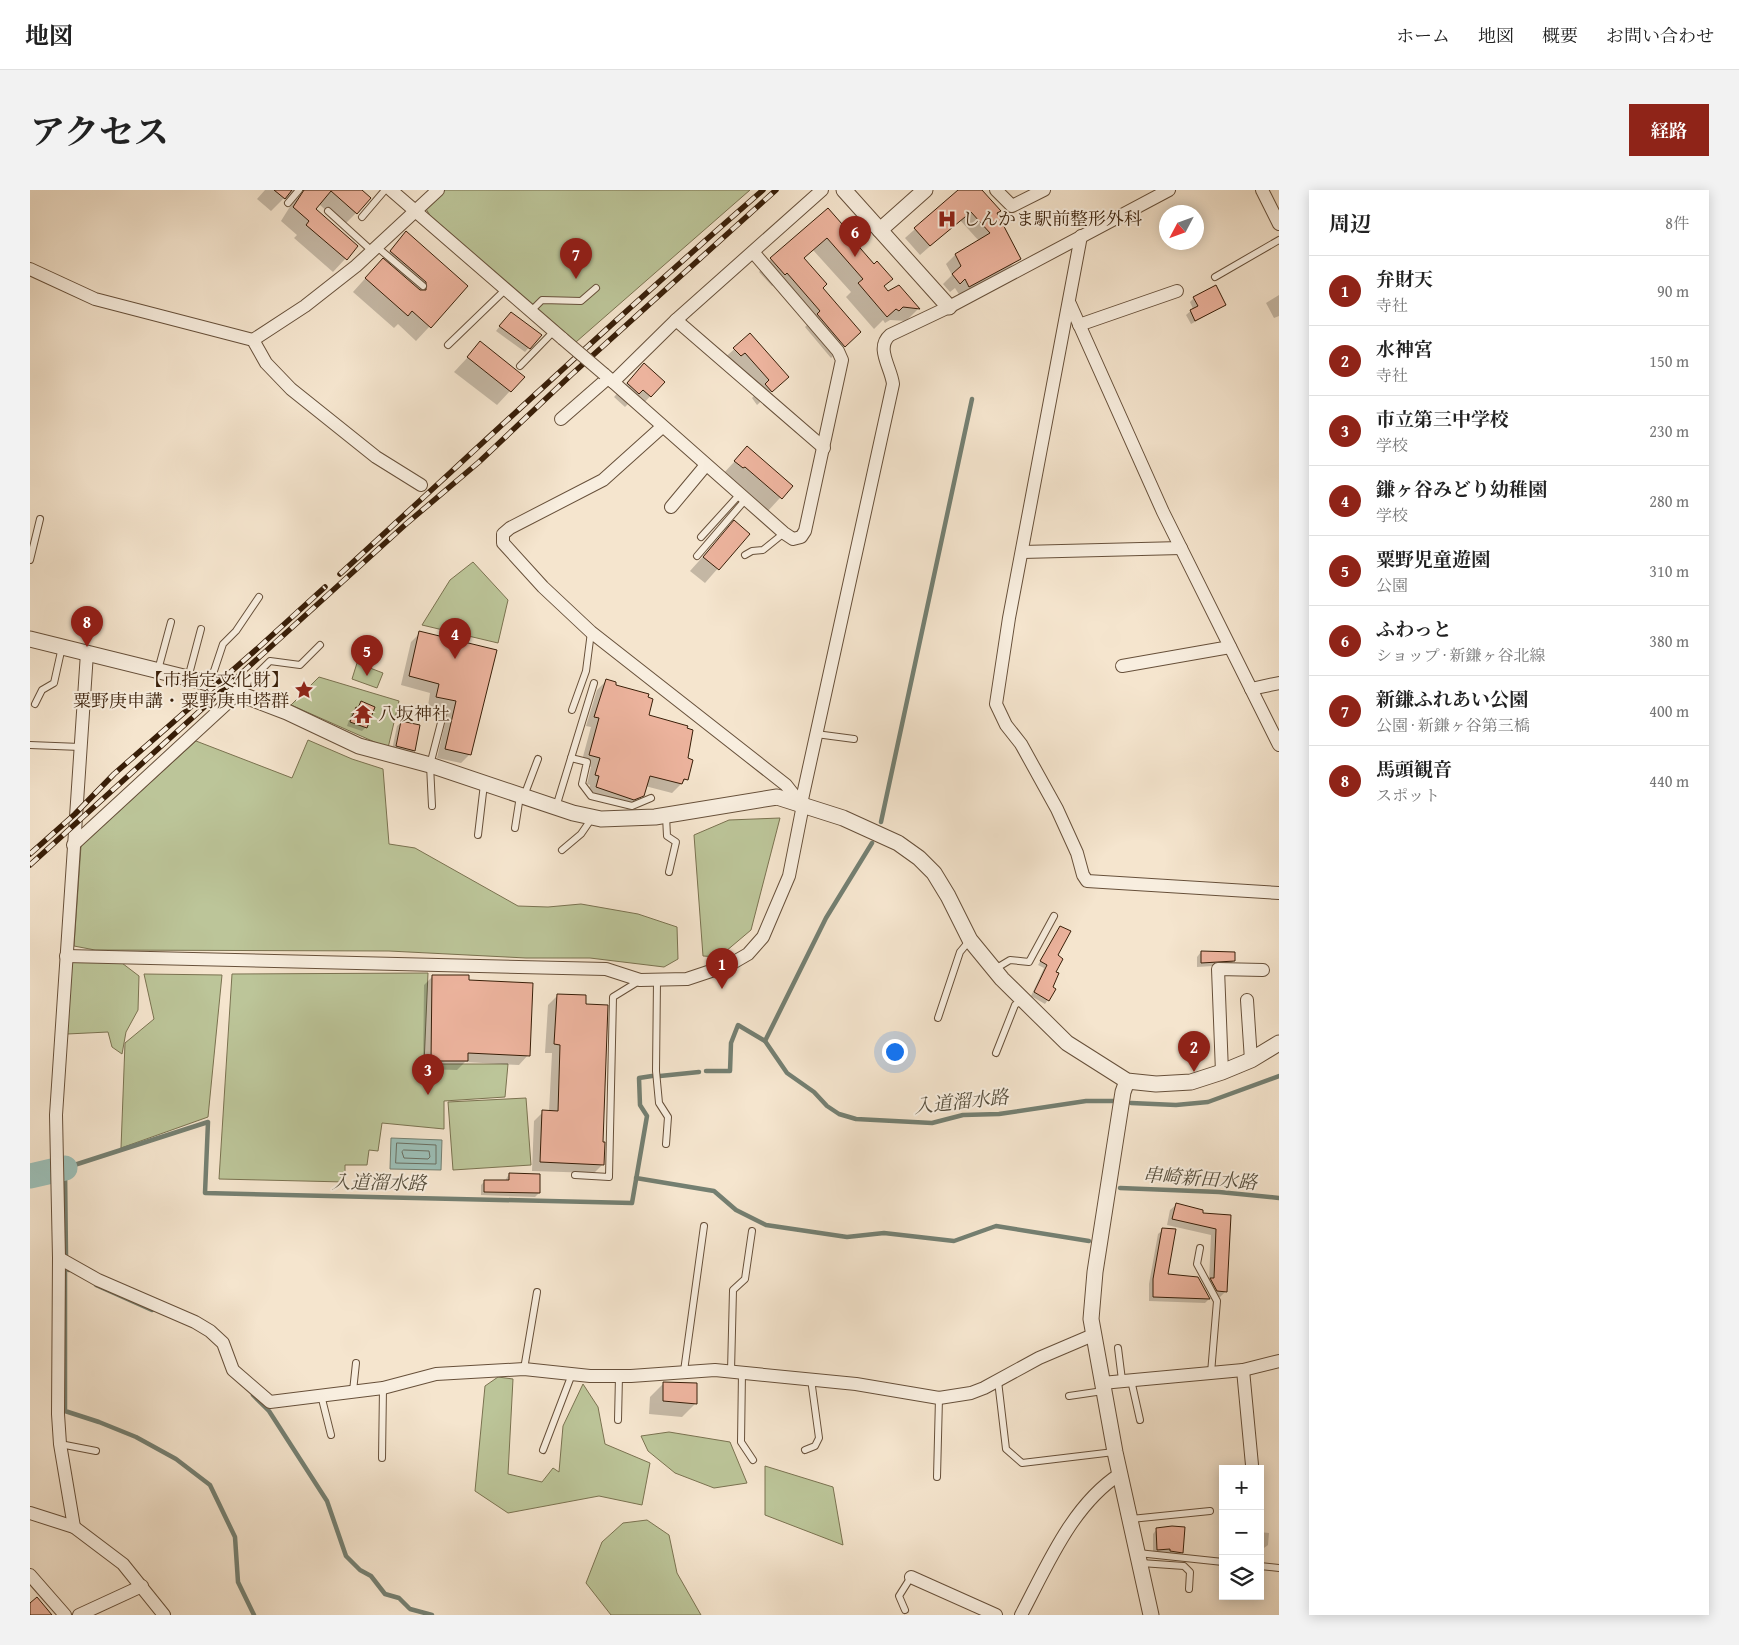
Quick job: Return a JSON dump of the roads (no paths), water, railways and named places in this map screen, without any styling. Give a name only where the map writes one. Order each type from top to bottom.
[{"type":"street","points":[[391,190],[784,533],[793,538],[801,537],[805,531],[842,360],[838,351],[753,252]]},
{"type":"street","points":[[252,340],[305,306],[374,249],[438,190]]},
{"type":"street","points":[[561,419],[822,190]]},
{"type":"street","points":[[844,190],[949,307]]},
{"type":"street","points":[[880,230],[925,190]]},
{"type":"street","points":[[996,190],[1012,206],[1044,190]]},
{"type":"street","points":[[66,956],[606,969],[640,980],[657,981],[687,979],[709,974],[729,965],[757,946],[763,938],[789,876],[816,734],[893,384],[892,373],[882,347],[883,341],[890,335],[949,307],[1169,190]]},
{"type":"street","points":[[1262,190],[1279,224]]},
{"type":"street","points":[[1081,236],[1070,304],[1002,656],[996,704],[1006,725],[1021,744],[1057,808],[1077,853],[1083,876],[1087,881],[1279,893]]},
{"type":"street","points":[[30,269],[95,299],[252,340],[266,363],[291,389],[376,458],[421,485]]},
{"type":"street","points":[[1079,325],[1177,291]]},
{"type":"street","points":[[1070,304],[1181,548],[1279,745]]},
{"type":"street","points":[[676,320],[824,448]]},
{"type":"street","points":[[662,427],[603,480],[510,528],[503,534],[503,543],[518,562],[591,632],[786,785],[802,804]]},
{"type":"street","points":[[670,507],[706,464]]},
{"type":"street","points":[[1022,552],[1181,548]]},
{"type":"street","points":[[30,640],[195,680],[287,712],[359,746],[430,765],[592,817],[622,819],[666,815],[777,797],[819,809],[898,843],[919,858],[934,873],[970,940],[994,970],[1067,1043],[1127,1081],[1156,1084],[1191,1082],[1251,1060],[1279,1043]]},
{"type":"street","points":[[1122,666],[1230,647]]},
{"type":"street","points":[[74,1527],[60,1444],[57,1323],[59,1258],[56,1115],[87,653]]},
{"type":"street","points":[[1251,689],[1279,683]]},
{"type":"street","points":[[73,844],[237,694]]},
{"type":"street","points":[[1222,1072],[1218,969],[1263,970]]},
{"type":"street","points":[[1247,1000],[1251,1060]]},
{"type":"street","points":[[1127,1081],[1123,1092],[1095,1272],[1091,1319],[1115,1452],[1151,1615]]},
{"type":"street","points":[[59,1258],[98,1280],[195,1322],[210,1331],[223,1343],[233,1370],[270,1402],[383,1388],[436,1374],[524,1369],[620,1376],[684,1371],[736,1372],[811,1379],[939,1398],[972,1393],[1039,1358],[1093,1335]]},
{"type":"street","points":[[1102,1387],[1127,1380],[1243,1370],[1279,1361]]},
{"type":"street","points":[[1243,1370],[1252,1465]]},
{"type":"street","points":[[1021,1615],[1063,1534],[1083,1510],[1120,1474]]},
{"type":"street","points":[[30,1513],[74,1527],[123,1564],[164,1615]]},
{"type":"street","points":[[30,1575],[65,1615]]},
{"type":"street","points":[[911,1577],[988,1614]]},
{"type":"street","points":[[79,1615],[142,1586]]},
{"type":"lane","points":[[288,203],[299,190]]},
{"type":"lane","points":[[362,216],[386,190]]},
{"type":"lane","points":[[328,211],[423,286]]},
{"type":"lane","points":[[1215,277],[1279,240]]},
{"type":"lane","points":[[531,311],[542,300],[581,301],[596,288]]},
{"type":"lane","points":[[448,345],[506,290]]},
{"type":"lane","points":[[520,366],[559,335]]},
{"type":"lane","points":[[701,537],[743,496]]},
{"type":"lane","points":[[697,556],[743,496]]},
{"type":"lane","points":[[30,560],[40,519]]},
{"type":"lane","points":[[746,555],[752,551],[763,550],[784,533]]},
{"type":"lane","points":[[195,680],[214,671],[223,644],[236,631],[259,597]]},
{"type":"lane","points":[[158,670],[171,622]]},
{"type":"lane","points":[[195,680],[201,629]]},
{"type":"lane","points":[[572,710],[586,671],[591,632]]},
{"type":"lane","points":[[237,694],[270,662],[300,665],[320,646]]},
{"type":"lane","points":[[35,704],[42,690],[54,683],[62,647]]},
{"type":"lane","points":[[556,807],[594,683]]},
{"type":"lane","points":[[432,806],[430,765],[444,710]]},
{"type":"lane","points":[[816,734],[854,739]]},
{"type":"lane","points":[[30,744],[80,747]]},
{"type":"lane","points":[[571,758],[587,762],[582,784],[591,796],[632,806],[651,798]]},
{"type":"lane","points":[[515,828],[522,796],[538,759]]},
{"type":"lane","points":[[478,835],[484,783]]},
{"type":"lane","points":[[666,815],[667,836],[676,842],[669,872]]},
{"type":"lane","points":[[562,850],[580,834],[592,817]]},
{"type":"lane","points":[[994,970],[1010,960],[1029,962],[1054,916]]},
{"type":"lane","points":[[938,1018],[960,952],[970,940]]},
{"type":"lane","points":[[575,1175],[609,1177],[613,997],[640,980]]},
{"type":"lane","points":[[657,981],[656,1071],[659,1103],[668,1117],[666,1144]]},
{"type":"lane","points":[[996,1053],[1015,1005],[1022,1000]]},
{"type":"lane","points":[[684,1371],[704,1226]]},
{"type":"lane","points":[[752,1231],[745,1279],[733,1290],[741,1442],[753,1460]]},
{"type":"lane","points":[[1200,1248],[1197,1264],[1217,1301],[1211,1373]]},
{"type":"lane","points":[[524,1369],[537,1292]]},
{"type":"lane","points":[[1118,1348],[1140,1420]]},
{"type":"lane","points":[[353,1391],[356,1363]]},
{"type":"lane","points":[[543,1450],[572,1374]]},
{"type":"lane","points":[[618,1420],[620,1376]]},
{"type":"lane","points":[[805,1450],[815,1446],[819,1438],[811,1379]]},
{"type":"lane","points":[[998,1381],[1006,1449],[1022,1463],[1115,1452]]},
{"type":"lane","points":[[1069,1396],[1102,1387]]},
{"type":"lane","points":[[382,1458],[383,1388]]},
{"type":"lane","points":[[321,1395],[331,1435]]},
{"type":"lane","points":[[937,1478],[939,1398]]},
{"type":"lane","points":[[60,1444],[96,1451]]},
{"type":"lane","points":[[1130,1519],[1210,1511]]},
{"type":"lane","points":[[1138,1558],[1219,1562]]},
{"type":"lane","points":[[1138,1558],[1184,1566],[1190,1572],[1189,1590]]},
{"type":"lane","points":[[1264,1566],[1279,1568]]},
{"type":"lane","points":[[905,1610],[899,1596],[911,1577]]},
{"type":"water","points":[[391,1138],[442,1140],[441,1170],[390,1169]]},
{"type":"waterway","points":[[881,822],[972,399]]},
{"type":"waterway","points":[[765,1041],[826,918],[872,843]]},
{"type":"waterway","name":"入道溜水路","points":[[706,1071],[730,1071],[731,1043],[738,1025],[765,1041],[787,1073],[814,1092],[827,1106],[839,1114],[856,1119],[932,1123],[963,1115],[999,1114],[1086,1101],[1114,1101]]},
{"type":"waterway","name":"入道溜水路","points":[[660,1076],[699,1072]]},
{"type":"waterway","name":"入道溜水路","points":[[66,1256],[65,1168],[208,1122],[205,1193],[632,1203],[647,1116],[640,1105],[639,1078],[652,1076]]},
{"type":"waterway","name":"入道溜水路","points":[[1131,1103],[1176,1105],[1208,1102],[1279,1076]]},
{"type":"waterway","points":[[30,1176],[65,1168]]},
{"type":"waterway","points":[[636,1178],[714,1191],[736,1210],[766,1225],[847,1237],[884,1233],[954,1241],[996,1226],[1089,1241]]},
{"type":"waterway","name":"串崎新田水路","points":[[1120,1188],[1219,1192],[1279,1198]]},
{"type":"waterway","points":[[69,1270],[65,1268],[65,1411],[136,1437],[176,1459],[210,1485],[235,1537],[238,1582],[254,1615]]},
{"type":"waterway","points":[[96,1285],[152,1310]]},
{"type":"waterway","points":[[253,1395],[269,1411],[327,1501],[346,1556],[360,1570],[371,1576],[385,1594],[399,1598],[410,1609],[432,1615]]},
{"type":"railway","points":[[340,574],[603,332],[763,190]]},
{"type":"railway","points":[[30,865],[406,524],[479,462],[571,375],[776,190]]},
{"type":"railway","points":[[30,854],[75,814],[114,774],[325,587]]},
{"type":"place","name":"しんかま駅前整形外科","points":[[947,219]]},
{"type":"place","name":"ふわっと","points":[[855,257]]},
{"type":"place","name":"新鎌ふれあい公園","points":[[576,279]]},
{"type":"place","name":"馬頭観音","points":[[87,647]]},
{"type":"place","name":"鎌ヶ谷みどり幼稚園","points":[[455,659]]},
{"type":"place","name":"粟野児童遊園","points":[[367,676]]},
{"type":"place","name":"【市指定文化財】 粟野庚申講・粟野庚申塔群","points":[[304,690]]},
{"type":"place","name":"八坂神社","points":[[363,714]]},
{"type":"place","name":"弁財天","points":[[722,989]]},
{"type":"place","name":"水神宮","points":[[1194,1072]]},
{"type":"place","name":"市立第三中学校","points":[[428,1095]]}]
